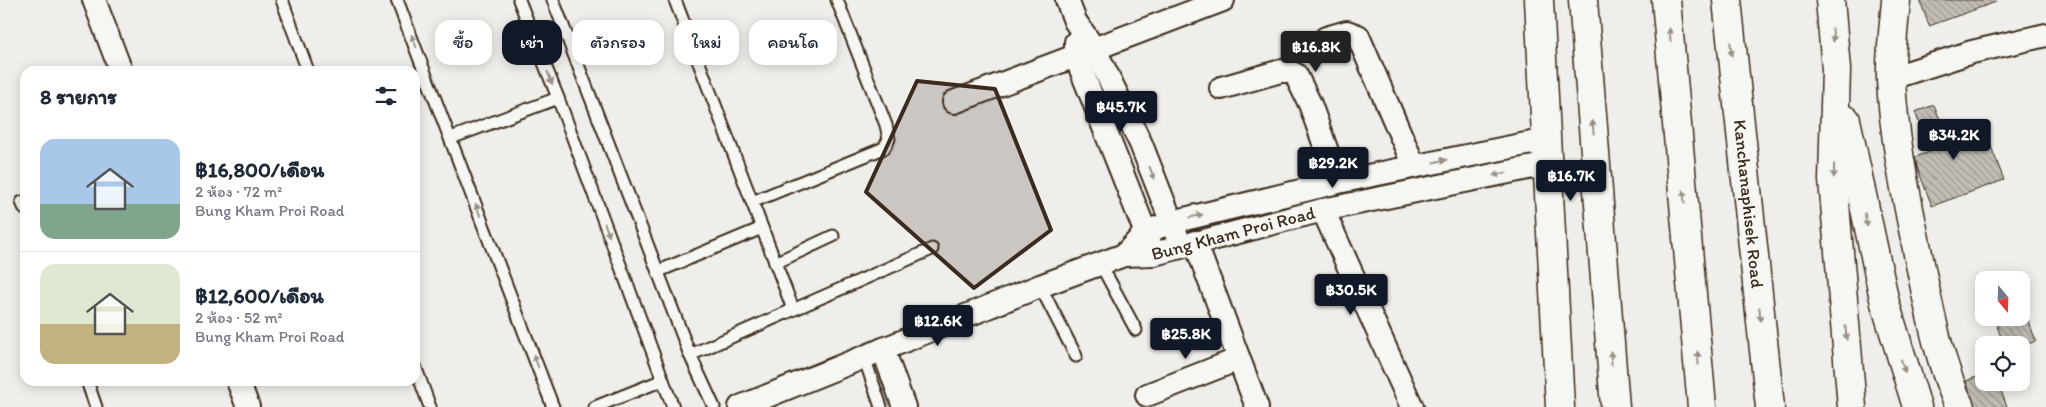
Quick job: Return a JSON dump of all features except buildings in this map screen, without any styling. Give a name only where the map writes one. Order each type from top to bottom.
[{"type":"main road","points":[[1539,0],[1560,407]]},
{"type":"main road","points":[[1583,0],[1615,407]]},
{"type":"main road","points":[[1666,0],[1702,407]]},
{"type":"main road","name":"Kanchanaphisek Road","points":[[1727,0],[1770,407]]},
{"type":"main road","points":[[1830,0],[1836,69],[1833,180],[1852,407]]},
{"type":"main road","points":[[1896,0],[1891,78],[1902,174],[1928,306],[1940,352],[1960,407]]},
{"type":"main road","points":[[1836,69],[1885,303],[1917,407]]},
{"type":"street","points":[[94,0],[119,66]]},
{"type":"street","points":[[1067,0],[1086,54],[1117,156],[1154,254]]},
{"type":"street","points":[[954,102],[1086,54],[1223,0]]},
{"type":"street","points":[[1326,38],[1347,32],[1358,36],[1414,166]]},
{"type":"street","points":[[1891,78],[1972,52],[2046,35]]},
{"type":"street","points":[[1086,54],[1141,144],[1172,222],[1188,244],[1239,360],[1257,407]]},
{"type":"street","points":[[1221,88],[1280,71],[1289,71],[1296,75],[1310,104],[1338,182]]},
{"type":"street","points":[[1117,156],[1141,144]]},
{"type":"street","name":"Bung Kham Proi Road","points":[[1124,255],[1146,232],[1172,222],[1338,182],[1414,166],[1547,152]]},
{"type":"street","name":"Bung Kham Proi Road","points":[[740,407],[1040,286],[1124,255],[1154,254],[1547,152]]},
{"type":"street","points":[[1323,210],[1412,407]]},
{"type":"street","points":[[874,353],[904,407]]},
{"type":"street","points":[[1147,396],[1239,360]]},
{"type":"street","points":[[240,386],[248,407]]},
{"type":"lane","points":[[282,0],[306,66]]},
{"type":"lane","points":[[397,0],[553,407]]},
{"type":"lane","points":[[519,0],[558,98],[673,407]]},
{"type":"lane","points":[[553,0],[690,355],[714,407]]},
{"type":"lane","points":[[675,0],[792,309]]},
{"type":"lane","points":[[752,202],[884,148],[889,139],[886,125],[837,0]]},
{"type":"lane","points":[[451,138],[558,98]]},
{"type":"lane","points":[[659,271],[762,228]]},
{"type":"lane","points":[[775,263],[833,236]]},
{"type":"lane","points":[[690,355],[932,249]]},
{"type":"lane","points":[[1100,263],[1136,330]]},
{"type":"lane","points":[[1040,286],[1076,356]]},
{"type":"lane","points":[[874,353],[882,407]]},
{"type":"lane","points":[[420,380],[430,407]]},
{"type":"lane","points":[[595,407],[663,380]]},
{"type":"lane","points":[[89,386],[96,407]]},
{"type":"highlighted area","points":[[917,81],[995,89],[1051,230],[974,288],[866,192]]}]
